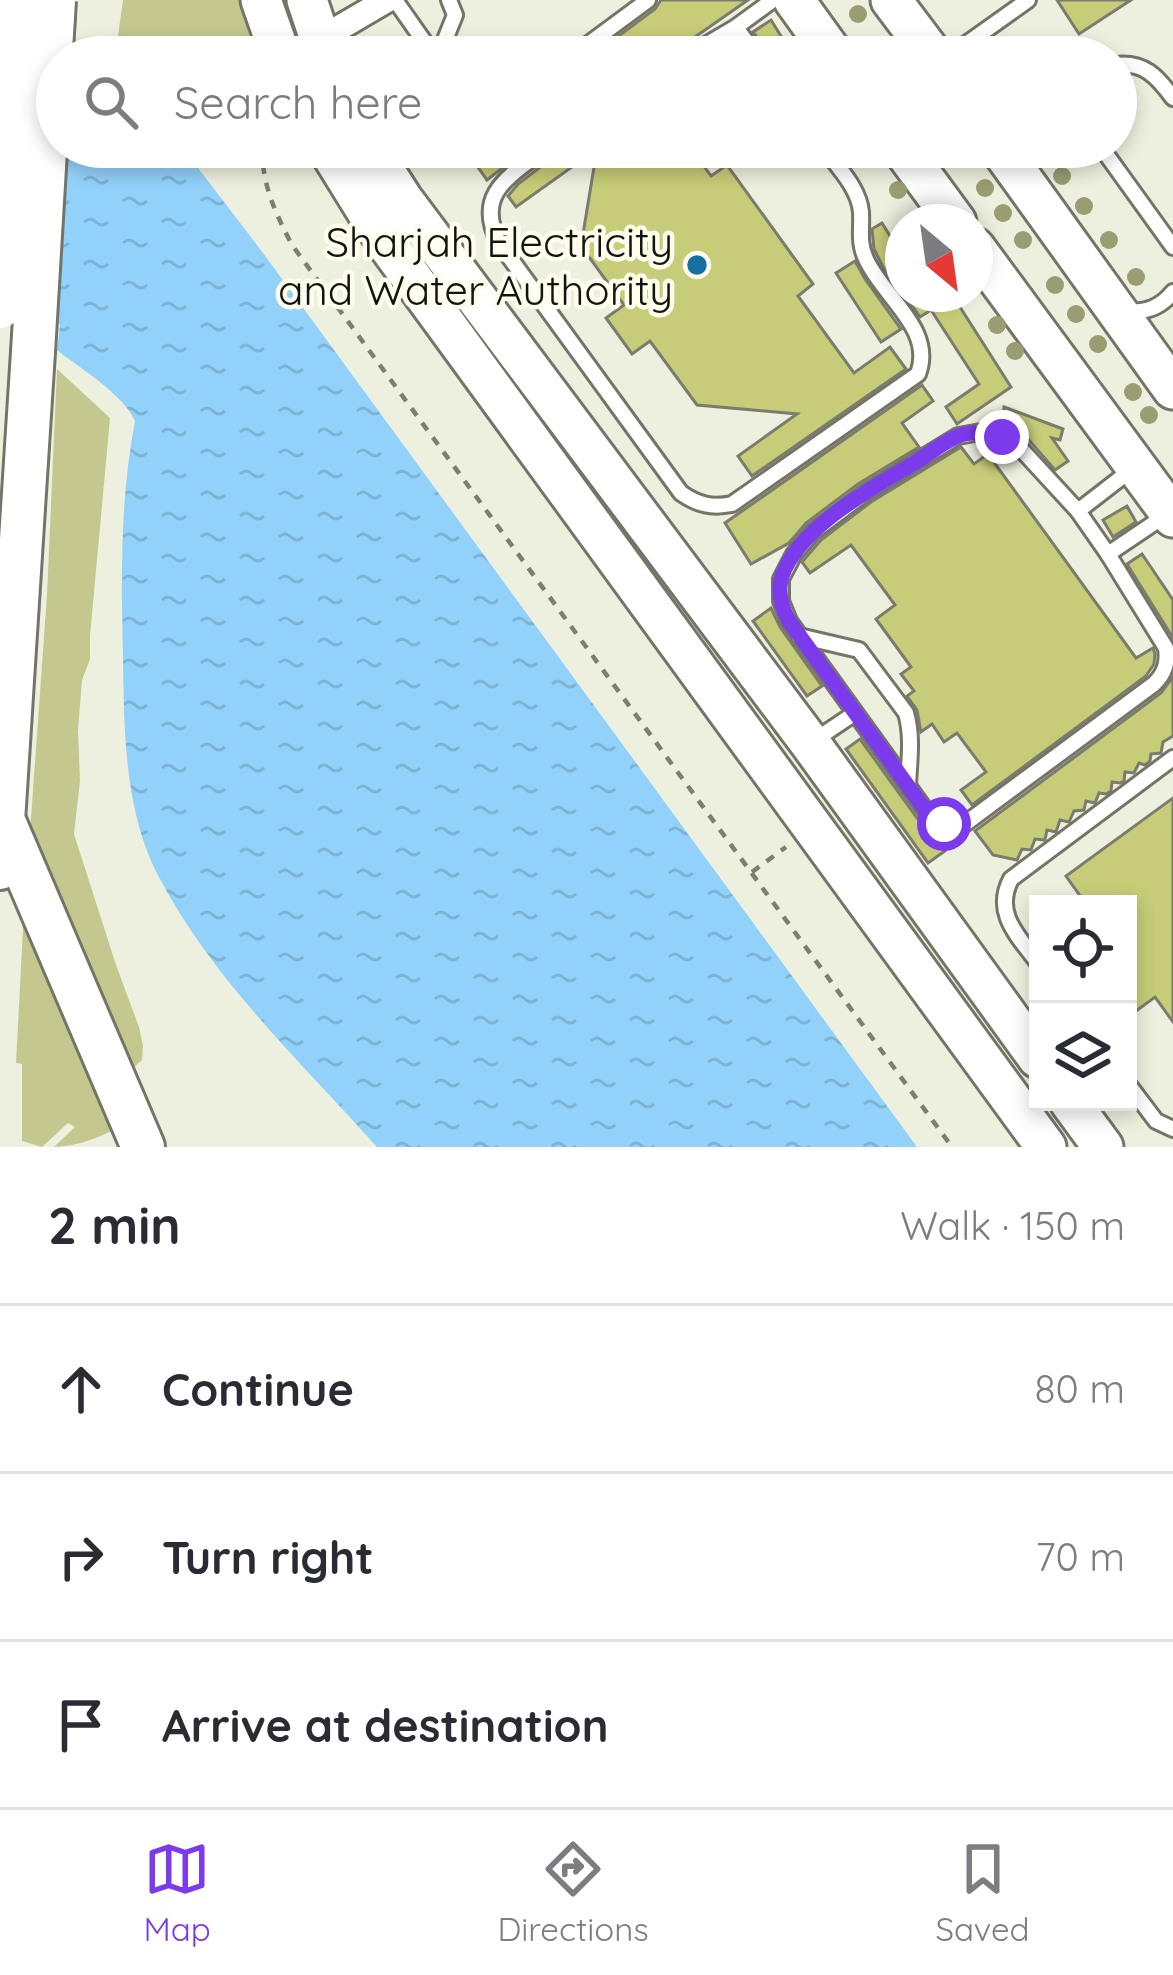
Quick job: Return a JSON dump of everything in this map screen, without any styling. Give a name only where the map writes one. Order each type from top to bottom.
[{"type":"main road","points":[[0,307],[18,0]]},
{"type":"main road","points":[[52,36],[54,0]]},
{"type":"main road","points":[[261,0],[299,36]]},
{"type":"main road","points":[[794,0],[808,36]]},
{"type":"main road","points":[[891,0],[918,36]]},
{"type":"main road","points":[[0,868],[44,168]]},
{"type":"main road","points":[[340,168],[387,244],[1046,1147]]},
{"type":"main road","points":[[379,168],[1029,1041]]},
{"type":"main road","points":[[916,168],[943,204]]},
{"type":"main road","points":[[1013,168],[1173,389]]},
{"type":"main road","points":[[993,272],[1171,515]]},
{"type":"main road","points":[[3,820],[143,1147]]},
{"type":"main road","points":[[1077,1111],[1103,1147]]},
{"type":"main road","points":[[118,1147],[143,1147]]},
{"type":"lane","points":[[321,36],[377,0]]},
{"type":"lane","points":[[446,36],[454,15],[449,0]]},
{"type":"lane","points":[[599,36],[648,0]]},
{"type":"lane","points":[[721,36],[773,0]]},
{"type":"lane","points":[[972,36],[1010,5],[1028,0]]},
{"type":"lane","points":[[324,36],[395,1],[421,36]]},
{"type":"lane","points":[[736,27],[743,36]]},
{"type":"lane","points":[[1137,66],[1156,75],[1173,98]]},
{"type":"lane","points":[[521,168],[498,186],[489,215],[492,230],[681,493],[692,501],[718,506],[732,504],[918,374],[922,363],[920,339],[862,250],[856,194],[838,168]]},
{"type":"lane","points":[[1116,168],[1173,247]]},
{"type":"lane","points":[[1111,306],[1124,311],[1150,309],[1173,292]]},
{"type":"lane","points":[[981,432],[1021,448],[1108,554],[1166,648],[1166,668],[1161,677],[966,823],[944,824],[935,819],[908,786],[799,636],[784,612],[780,590],[794,554],[813,532],[958,436],[981,432]]},
{"type":"lane","points":[[1078,512],[1136,466]]},
{"type":"lane","points":[[1108,554],[1171,515]]},
{"type":"lane","points":[[799,636],[851,646],[866,656],[906,713],[911,740],[908,786]]},
{"type":"lane","points":[[810,742],[855,712]]},
{"type":"lane","points":[[1029,950],[1003,904],[1012,879],[1173,758]]},
{"type":"lane","points":[[1137,1096],[1156,1121],[1173,1129]]},
{"type":"path","points":[[263,168],[269,198],[292,245],[952,1147]]},
{"type":"path","points":[[751,872],[788,845]]},
{"type":"green space","points":[[123,0],[241,0],[252,36],[118,36]]},
{"type":"green space","points":[[57,369],[110,418],[90,659],[82,680],[74,834],[139,1027],[142,1060],[132,1069],[30,832]]},
{"type":"green space","points":[[24,909],[117,1128],[94,1139],[54,1147],[75,1127],[68,1123],[42,1147],[22,1141],[22,1064],[16,1063]]},
{"type":"water","points":[[46,168],[198,168],[917,1147],[377,1147],[232,986],[182,916],[148,854],[128,771],[124,713],[124,509],[135,421],[111,392],[57,350],[60,325],[0,260]]},
{"type":"building","points":[[661,0],[748,0],[696,36],[618,36]]},
{"type":"building","points":[[1057,0],[1131,0],[1079,34]]},
{"type":"building","points":[[771,20],[781,36],[756,36],[753,32]]},
{"type":"building","points":[[479,168],[502,168],[487,180]]},
{"type":"building","name":"Sharjah Electricity and Water Authority","points":[[539,168],[570,168],[516,207],[508,196]]},
{"type":"building","name":"Sharjah Electricity and Water Authority","points":[[594,168],[705,168],[711,176],[729,168],[813,284],[798,296],[854,373],[890,347],[906,369],[752,476],[738,456],[797,414],[697,405],[650,341],[632,354],[606,318],[624,305],[581,246]]},
{"type":"building","points":[[882,223],[885,228],[885,270],[874,249],[872,229]]},
{"type":"building","points":[[855,261],[885,312],[901,329],[881,342],[836,273]]},
{"type":"building","points":[[932,312],[963,312],[1011,387],[957,424],[946,407],[979,384]]},
{"type":"building","points":[[922,385],[933,401],[902,423],[919,447],[858,484],[806,523],[789,543],[751,564],[725,523]]},
{"type":"building","points":[[1004,407],[1063,429],[1060,440],[1052,438],[1068,461],[1055,470],[1022,432],[1002,425]]},
{"type":"building","points":[[961,447],[974,464],[988,454],[1136,658],[1153,648],[1155,654],[1146,676],[972,805],[961,790],[986,772],[957,733],[944,742],[932,724],[921,732],[917,710],[907,696],[914,691],[901,674],[911,667],[876,619],[895,605],[851,545],[810,573],[802,562],[821,540],[871,502]]},
{"type":"building","points":[[1127,506],[1136,522],[1113,537],[1103,520]]},
{"type":"building","points":[[1142,554],[1173,600],[1173,638],[1127,564]]},
{"type":"building","points":[[771,608],[822,686],[807,696],[753,621]]},
{"type":"building","points":[[1173,677],[1173,736],[1163,742],[1161,753],[1151,754],[1150,761],[1139,763],[1134,773],[1125,772],[1124,781],[1112,782],[1111,791],[1099,793],[1095,803],[1086,801],[1084,810],[1074,811],[1069,822],[1060,820],[1056,832],[1047,830],[1045,840],[1035,839],[1031,850],[1022,849],[1017,860],[993,855],[975,831],[1161,693]]},
{"type":"building","points":[[860,739],[945,851],[928,863],[846,749]]},
{"type":"building","points":[[1173,798],[1173,1022],[1155,997],[1137,1010],[1137,895],[1080,895],[1066,876]]},
{"type":"place","name":"Sharjah Electricity and Water Authority","points":[[697,265]]},
{"type":"route","points":[[944,824],[926,811],[789,621],[781,601],[781,579],[813,532],[866,493],[958,436],[981,432],[1002,437]]}]
